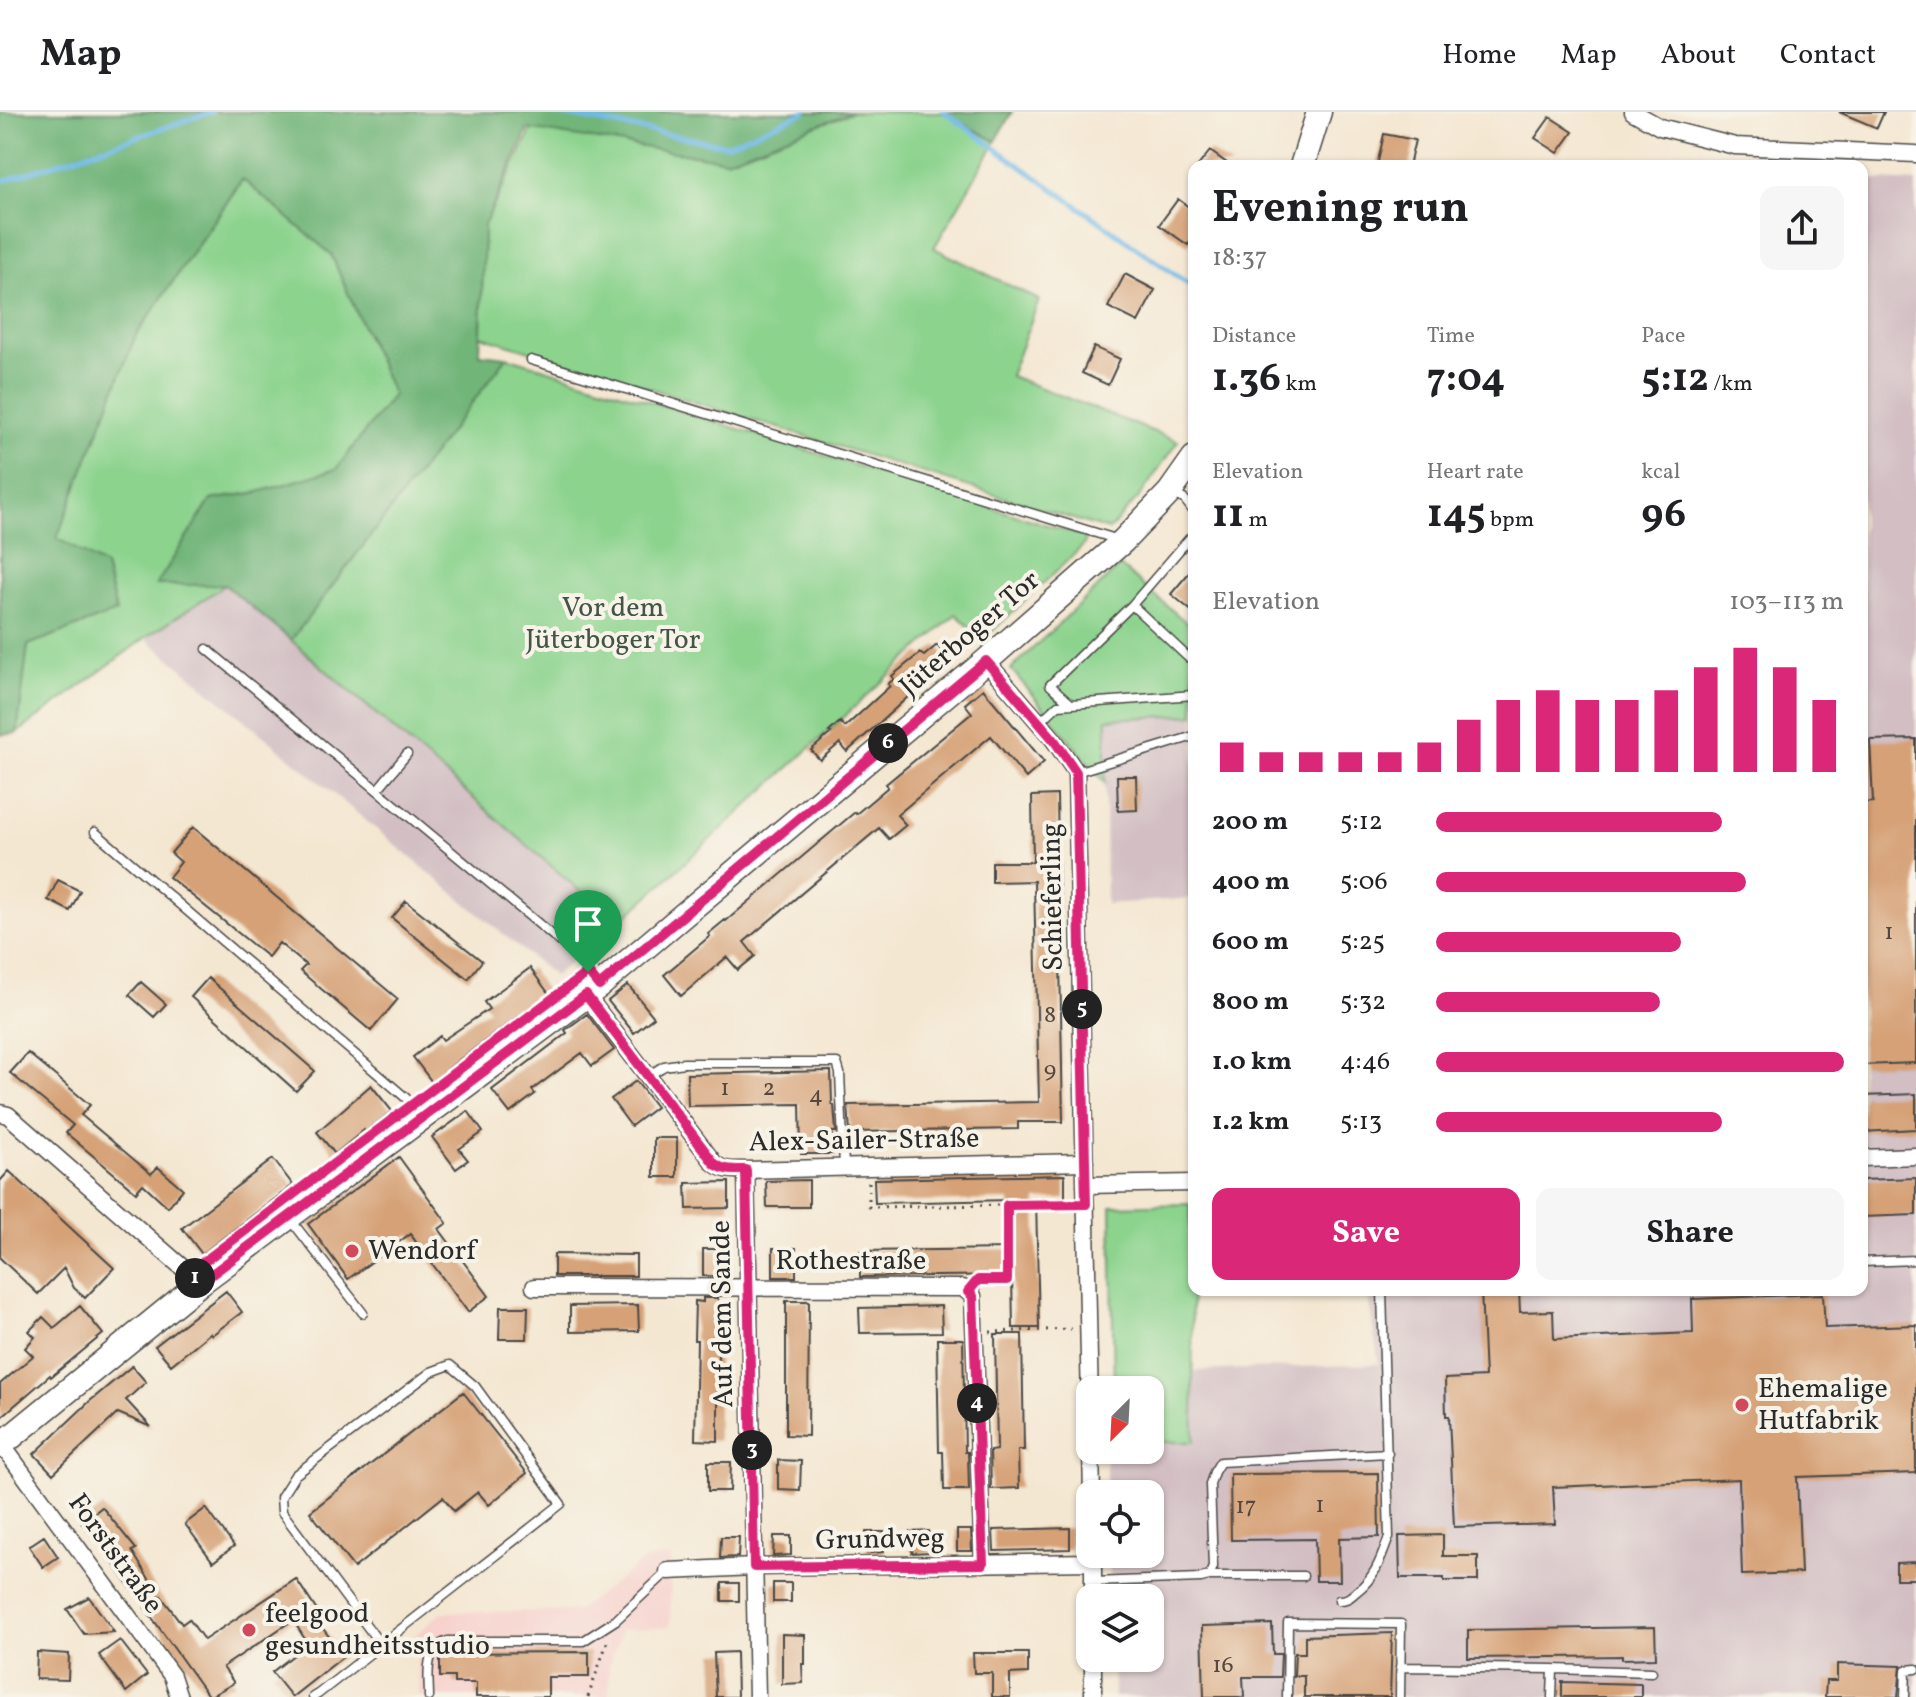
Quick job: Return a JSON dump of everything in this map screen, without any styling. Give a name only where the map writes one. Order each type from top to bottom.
[{"type":"main road","points":[[1304,160],[1319,112]]},
{"type":"main road","name":"Jüterboger Tor","points":[[1,1445],[200,1283],[592,990],[986,661],[1123,541],[1170,492],[1188,466]]},
{"type":"street","points":[[1633,112],[1660,127],[1735,146],[1854,159],[1916,154]]},
{"type":"street","points":[[986,661],[1054,740],[1076,772]]},
{"type":"street","name":"Schieferling","points":[[1076,772],[1089,1376]]},
{"type":"street","name":"Alex-Sailer-Straße","points":[[592,990],[648,1076],[719,1168],[746,1170],[1085,1162]]},
{"type":"street","points":[[0,1113],[8,1115],[200,1283]]},
{"type":"street","points":[[1868,1158],[1916,1156]]},
{"type":"street","name":"Auf dem Sande","points":[[746,1170],[757,1697]]},
{"type":"street","points":[[1085,1185],[1188,1183]]},
{"type":"street","name":"Rothestraße","points":[[534,1287],[963,1288],[971,1294]]},
{"type":"street","points":[[971,1294],[983,1564]]},
{"type":"street","name":"Forststraße","points":[[1,1445],[172,1676],[179,1697]]},
{"type":"street","name":"Grundweg","points":[[668,1571],[1076,1559]]},
{"type":"street","points":[[1093,1672],[1093,1697]]},
{"type":"lane","points":[[531,360],[1123,541]]},
{"type":"lane","points":[[1170,492],[1188,504]]},
{"type":"lane","points":[[1071,704],[1050,685],[1132,605],[1188,540]]},
{"type":"lane","points":[[1132,605],[1188,657]]},
{"type":"lane","points":[[207,649],[575,954],[592,990]]},
{"type":"lane","points":[[1039,723],[1058,705],[1188,695]]},
{"type":"lane","points":[[1076,772],[1188,738]]},
{"type":"lane","points":[[377,790],[407,754]]},
{"type":"lane","points":[[95,832],[406,1098],[421,1117]]},
{"type":"lane","points":[[648,1076],[664,1066],[684,1063],[837,1063],[844,1167]]},
{"type":"lane","points":[[288,1216],[363,1313]]},
{"type":"lane","points":[[1868,1262],[1916,1260]]},
{"type":"lane","points":[[1339,1600],[1346,1600],[1365,1586],[1379,1567],[1389,1537],[1382,1296]]},
{"type":"lane","points":[[313,1697],[381,1645],[561,1504],[475,1386],[450,1365],[431,1372],[295,1475],[281,1497],[282,1512],[381,1645]]},
{"type":"lane","points":[[1209,1576],[1213,1567],[1210,1484],[1220,1462],[1388,1453]]},
{"type":"lane","points":[[429,1697],[429,1662],[438,1645],[448,1641],[583,1641],[616,1620],[668,1571]]},
{"type":"lane","points":[[1147,1584],[1209,1576],[1303,1576]]},
{"type":"lane","points":[[1287,1697],[1288,1623],[1401,1624],[1400,1697]]},
{"type":"lane","points":[[1400,1667],[1652,1672]]},
{"type":"lane","points":[[1552,1697],[1553,1669]]},
{"type":"lane","points":[[1905,1697],[1906,1670],[1916,1669]]},
{"type":"path","points":[[868,1166],[869,1207],[1086,1204]]},
{"type":"path","points":[[971,1294],[978,1280],[1007,1280],[1007,1205]]},
{"type":"path","points":[[975,1332],[1088,1329]]},
{"type":"path","points":[[588,1697],[616,1620]]},
{"type":"shaded area","points":[[1868,179],[1916,182],[1916,1697],[1114,1697],[1113,1672],[1164,1672],[1164,1584],[1110,1584],[1110,1568],[1164,1568],[1164,1480],[1106,1480],[1106,1464],[1164,1464],[1164,1442],[1193,1442],[1193,1371],[1379,1364],[1368,1296],[1868,1296]]},
{"type":"shaded area","points":[[225,585],[618,924],[554,976],[145,638]]},
{"type":"shaded area","points":[[1188,715],[1188,898],[1106,904],[1107,719]]},
{"type":"shaded area","points":[[671,1557],[670,1627],[622,1630],[609,1664],[609,1697],[419,1697],[415,1635],[441,1612],[577,1611],[646,1559]]},
{"type":"green space","points":[[0,112],[852,112],[726,160],[528,129],[484,225],[480,354],[507,357],[291,640],[225,585],[156,585],[211,500],[259,492],[336,469],[393,395],[331,254],[242,179],[135,337],[57,538],[105,566],[116,612],[28,645],[17,733],[0,735]]},
{"type":"green space","points":[[852,112],[941,112],[996,141],[934,248],[1039,300],[1010,376],[1178,441],[1140,496],[1109,530],[481,336],[484,225],[532,129],[726,160]]},
{"type":"green space","points":[[941,112],[1012,112],[996,141]]},
{"type":"green space","points":[[243,179],[331,254],[393,395],[337,469],[259,492],[211,500],[157,584],[225,585],[145,638],[17,733],[28,645],[116,611],[105,566],[56,538],[135,337]]},
{"type":"green space","name":"Vor dem Jüterboger Tor","points":[[507,357],[1086,537],[1084,545],[983,640],[956,614],[618,924],[291,640]]},
{"type":"green space","points":[[1120,566],[1188,624],[1188,715],[1107,719],[1105,783],[1011,669]]},
{"type":"green space","points":[[1188,1204],[1194,1442],[1164,1442],[1164,1376],[1114,1376],[1111,1206]]},
{"type":"building","points":[[1839,112],[1884,112],[1877,128]]},
{"type":"building","points":[[1550,117],[1573,132],[1558,153],[1535,138]]},
{"type":"building","points":[[1384,134],[1415,140],[1410,160],[1378,160]]},
{"type":"building","points":[[1210,151],[1223,160],[1203,160]]},
{"type":"building","points":[[1178,199],[1188,206],[1188,245],[1159,225]]},
{"type":"building","points":[[1125,274],[1155,290],[1138,322],[1108,307]]},
{"type":"building","points":[[1094,347],[1120,359],[1108,385],[1082,373]]},
{"type":"building","points":[[1188,574],[1188,608],[1171,594]]},
{"type":"building","points":[[937,645],[952,663],[911,698],[909,696],[847,752],[840,743],[820,760],[811,750],[829,732],[840,722],[845,727],[890,686],[888,684],[894,679],[892,676],[920,653],[924,656]]},
{"type":"building","points":[[983,689],[1044,762],[1026,778],[991,736],[897,815],[906,825],[889,839],[879,828],[744,942],[755,956],[738,970],[727,957],[681,996],[664,975],[710,936],[708,934],[856,814],[888,787],[886,784],[972,713],[965,704]]},
{"type":"building","points":[[1916,739],[1916,1063],[1868,1065],[1868,802],[1873,802],[1870,740]]},
{"type":"building","points":[[1117,776],[1136,776],[1137,810],[1118,811]]},
{"type":"building","points":[[1057,795],[1063,1122],[1018,1122],[1018,1129],[850,1132],[848,1105],[1039,1102],[1034,881],[992,882],[992,862],[1033,862],[1032,796]]},
{"type":"building","points":[[193,827],[398,999],[371,1031],[300,971],[306,965],[279,943],[268,957],[169,877],[181,862],[171,853]]},
{"type":"building","points":[[58,880],[80,891],[70,911],[48,900]]},
{"type":"building","points":[[406,901],[482,961],[468,979],[392,918]]},
{"type":"building","points":[[530,968],[549,994],[432,1082],[413,1057],[440,1036],[443,1040],[489,1009],[484,1002]]},
{"type":"building","points":[[208,978],[315,1071],[296,1091],[191,997]]},
{"type":"building","points":[[141,982],[166,1004],[154,1017],[129,995]]},
{"type":"building","points":[[628,985],[654,1017],[634,1033],[608,1001]]},
{"type":"building","points":[[587,1014],[614,1050],[592,1066],[582,1053],[532,1090],[535,1094],[510,1113],[492,1090]]},
{"type":"building","points":[[28,1053],[90,1105],[81,1115],[151,1174],[158,1167],[183,1189],[168,1207],[143,1184],[136,1192],[66,1133],[73,1125],[10,1073]]},
{"type":"building","points":[[831,1071],[836,1132],[832,1132],[833,1154],[801,1154],[800,1104],[688,1106],[687,1074]]},
{"type":"building","points":[[636,1081],[656,1107],[631,1126],[611,1099]]},
{"type":"building","points":[[371,1085],[392,1111],[335,1154],[317,1132]]},
{"type":"building","points":[[1916,1094],[1916,1129],[1868,1132],[1868,1096]]},
{"type":"building","points":[[468,1111],[483,1132],[459,1149],[468,1160],[456,1169],[432,1137]]},
{"type":"building","points":[[654,1138],[677,1138],[677,1177],[654,1177]]},
{"type":"building","points":[[399,1157],[447,1223],[439,1229],[489,1296],[468,1312],[410,1234],[348,1279],[308,1224]]},
{"type":"building","points":[[273,1159],[293,1185],[202,1254],[182,1228]]},
{"type":"building","points":[[9,1171],[114,1268],[85,1298],[74,1288],[64,1268],[38,1294],[0,1258],[0,1181]]},
{"type":"building","points":[[1065,1175],[1065,1199],[1036,1200],[1039,1328],[1013,1328],[1012,1275],[860,1277],[860,1251],[1011,1249],[1010,1200],[875,1203],[874,1179]]},
{"type":"building","points":[[1916,1178],[1916,1215],[1868,1217],[1868,1180]]},
{"type":"building","points":[[809,1180],[809,1207],[767,1207],[766,1181]]},
{"type":"building","points":[[729,1182],[729,1208],[687,1209],[686,1183]]},
{"type":"building","points":[[773,1248],[796,1248],[796,1277],[773,1277]]},
{"type":"building","points":[[703,1249],[726,1249],[726,1276],[703,1276]]},
{"type":"building","points":[[554,1254],[636,1255],[636,1276],[554,1276]]},
{"type":"building","points":[[226,1291],[242,1312],[171,1365],[155,1346]]},
{"type":"building","name":"Ehemalige Hutfabrik","points":[[1481,1296],[1519,1296],[1520,1312],[1553,1311],[1554,1339],[1693,1333],[1692,1299],[1823,1296],[1825,1328],[1916,1325],[1916,1473],[1797,1477],[1801,1573],[1742,1575],[1739,1479],[1553,1487],[1555,1524],[1454,1527],[1445,1379],[1485,1377]]},
{"type":"building","points":[[703,1298],[718,1298],[718,1441],[695,1440],[695,1301],[703,1302]]},
{"type":"building","points":[[786,1301],[809,1301],[808,1436],[786,1435]]},
{"type":"building","points":[[638,1305],[639,1331],[570,1332],[570,1306]]},
{"type":"building","points":[[80,1306],[103,1334],[0,1418],[0,1384],[33,1356],[25,1348],[35,1337],[29,1331],[43,1317],[54,1328]]},
{"type":"building","points":[[941,1306],[942,1332],[860,1333],[859,1308]]},
{"type":"building","points":[[500,1307],[528,1307],[527,1339],[499,1339]]},
{"type":"building","points":[[995,1334],[1022,1334],[1024,1450],[1018,1450],[1019,1488],[991,1489],[990,1451],[997,1450]]},
{"type":"building","points":[[937,1339],[963,1339],[965,1452],[968,1452],[969,1490],[944,1490],[943,1452],[939,1452]]},
{"type":"building","points":[[132,1366],[146,1382],[126,1400],[151,1427],[118,1413],[53,1474],[34,1454]]},
{"type":"building","points":[[463,1392],[527,1473],[489,1505],[478,1492],[454,1511],[443,1497],[354,1568],[310,1512]]},
{"type":"building","points":[[778,1460],[801,1461],[800,1490],[778,1489]]},
{"type":"building","points":[[708,1462],[731,1462],[730,1491],[708,1491]]},
{"type":"building","points":[[1378,1473],[1379,1537],[1339,1538],[1340,1581],[1316,1581],[1315,1539],[1231,1540],[1230,1474]]},
{"type":"building","points":[[102,1507],[136,1549],[132,1551],[160,1597],[182,1624],[189,1619],[204,1640],[296,1579],[319,1614],[314,1617],[344,1656],[292,1697],[272,1672],[308,1644],[293,1620],[223,1667],[234,1683],[209,1697],[145,1608],[155,1601],[132,1590],[82,1523]]},
{"type":"building","points":[[206,1508],[234,1546],[213,1562],[185,1524]]},
{"type":"building","points":[[1070,1528],[1070,1549],[994,1551],[993,1530]]},
{"type":"building","points":[[957,1530],[971,1530],[972,1551],[957,1551]]},
{"type":"building","points":[[929,1531],[930,1552],[912,1553],[911,1532]]},
{"type":"building","points":[[866,1532],[884,1532],[884,1552],[867,1553]]},
{"type":"building","points":[[1443,1535],[1443,1556],[1478,1556],[1478,1581],[1400,1578],[1399,1536]]},
{"type":"building","points":[[44,1536],[58,1557],[43,1567],[29,1546]]},
{"type":"building","points":[[774,1536],[791,1536],[791,1555],[773,1556]]},
{"type":"building","points":[[721,1537],[739,1537],[738,1557],[720,1558]]},
{"type":"building","points":[[1916,1562],[1916,1579],[1896,1579],[1896,1563]]},
{"type":"building","points":[[722,1583],[739,1583],[739,1601],[722,1601]]},
{"type":"building","points":[[773,1583],[791,1583],[791,1602],[773,1602]]},
{"type":"building","points":[[89,1597],[114,1632],[84,1634],[67,1609]]},
{"type":"building","points":[[1272,1624],[1273,1654],[1281,1654],[1280,1677],[1243,1677],[1244,1697],[1204,1697],[1202,1626]]},
{"type":"building","points":[[1655,1627],[1656,1658],[1468,1658],[1468,1630]]},
{"type":"building","points":[[1392,1633],[1390,1697],[1304,1697],[1304,1676],[1294,1676],[1295,1653],[1305,1653],[1305,1636]]},
{"type":"building","points":[[782,1634],[805,1635],[803,1683],[782,1684]]},
{"type":"building","points":[[120,1640],[147,1675],[126,1692],[99,1655]]},
{"type":"building","points":[[37,1652],[69,1654],[68,1680],[36,1679]]},
{"type":"building","points":[[589,1652],[589,1677],[548,1677],[548,1697],[476,1697],[476,1683],[454,1683],[454,1677],[440,1677],[442,1653]]},
{"type":"building","points":[[736,1652],[737,1697],[716,1697],[714,1653]]},
{"type":"building","points":[[973,1653],[1028,1653],[1028,1673],[1010,1674],[1010,1697],[992,1697],[992,1673],[974,1673]]},
{"type":"building","points":[[1837,1664],[1901,1666],[1898,1697],[1825,1697],[1826,1681],[1837,1681]]},
{"type":"building","points":[[1562,1682],[1641,1684],[1641,1697],[1562,1697]]},
{"type":"waterway","points":[[0,182],[212,112]]},
{"type":"waterway","points":[[547,112],[726,145],[805,112]]},
{"type":"waterway","points":[[944,112],[1188,284]]},
{"type":"place","name":"Wendorf","points":[[352,1251]]},
{"type":"place","name":"Ehemalige Hutfabrik","points":[[1742,1405]]},
{"type":"place","name":"feelgood gesundheitsstudio","points":[[249,1630]]},
{"type":"route","points":[[986,661],[1054,740],[1076,772],[1086,1204],[1007,1205],[1007,1280],[978,1280],[968,1292],[973,1296],[983,1564],[754,1567],[746,1170],[727,1170],[714,1163],[586,995],[200,1283],[189,1273],[588,972],[599,986],[986,661]]}]
